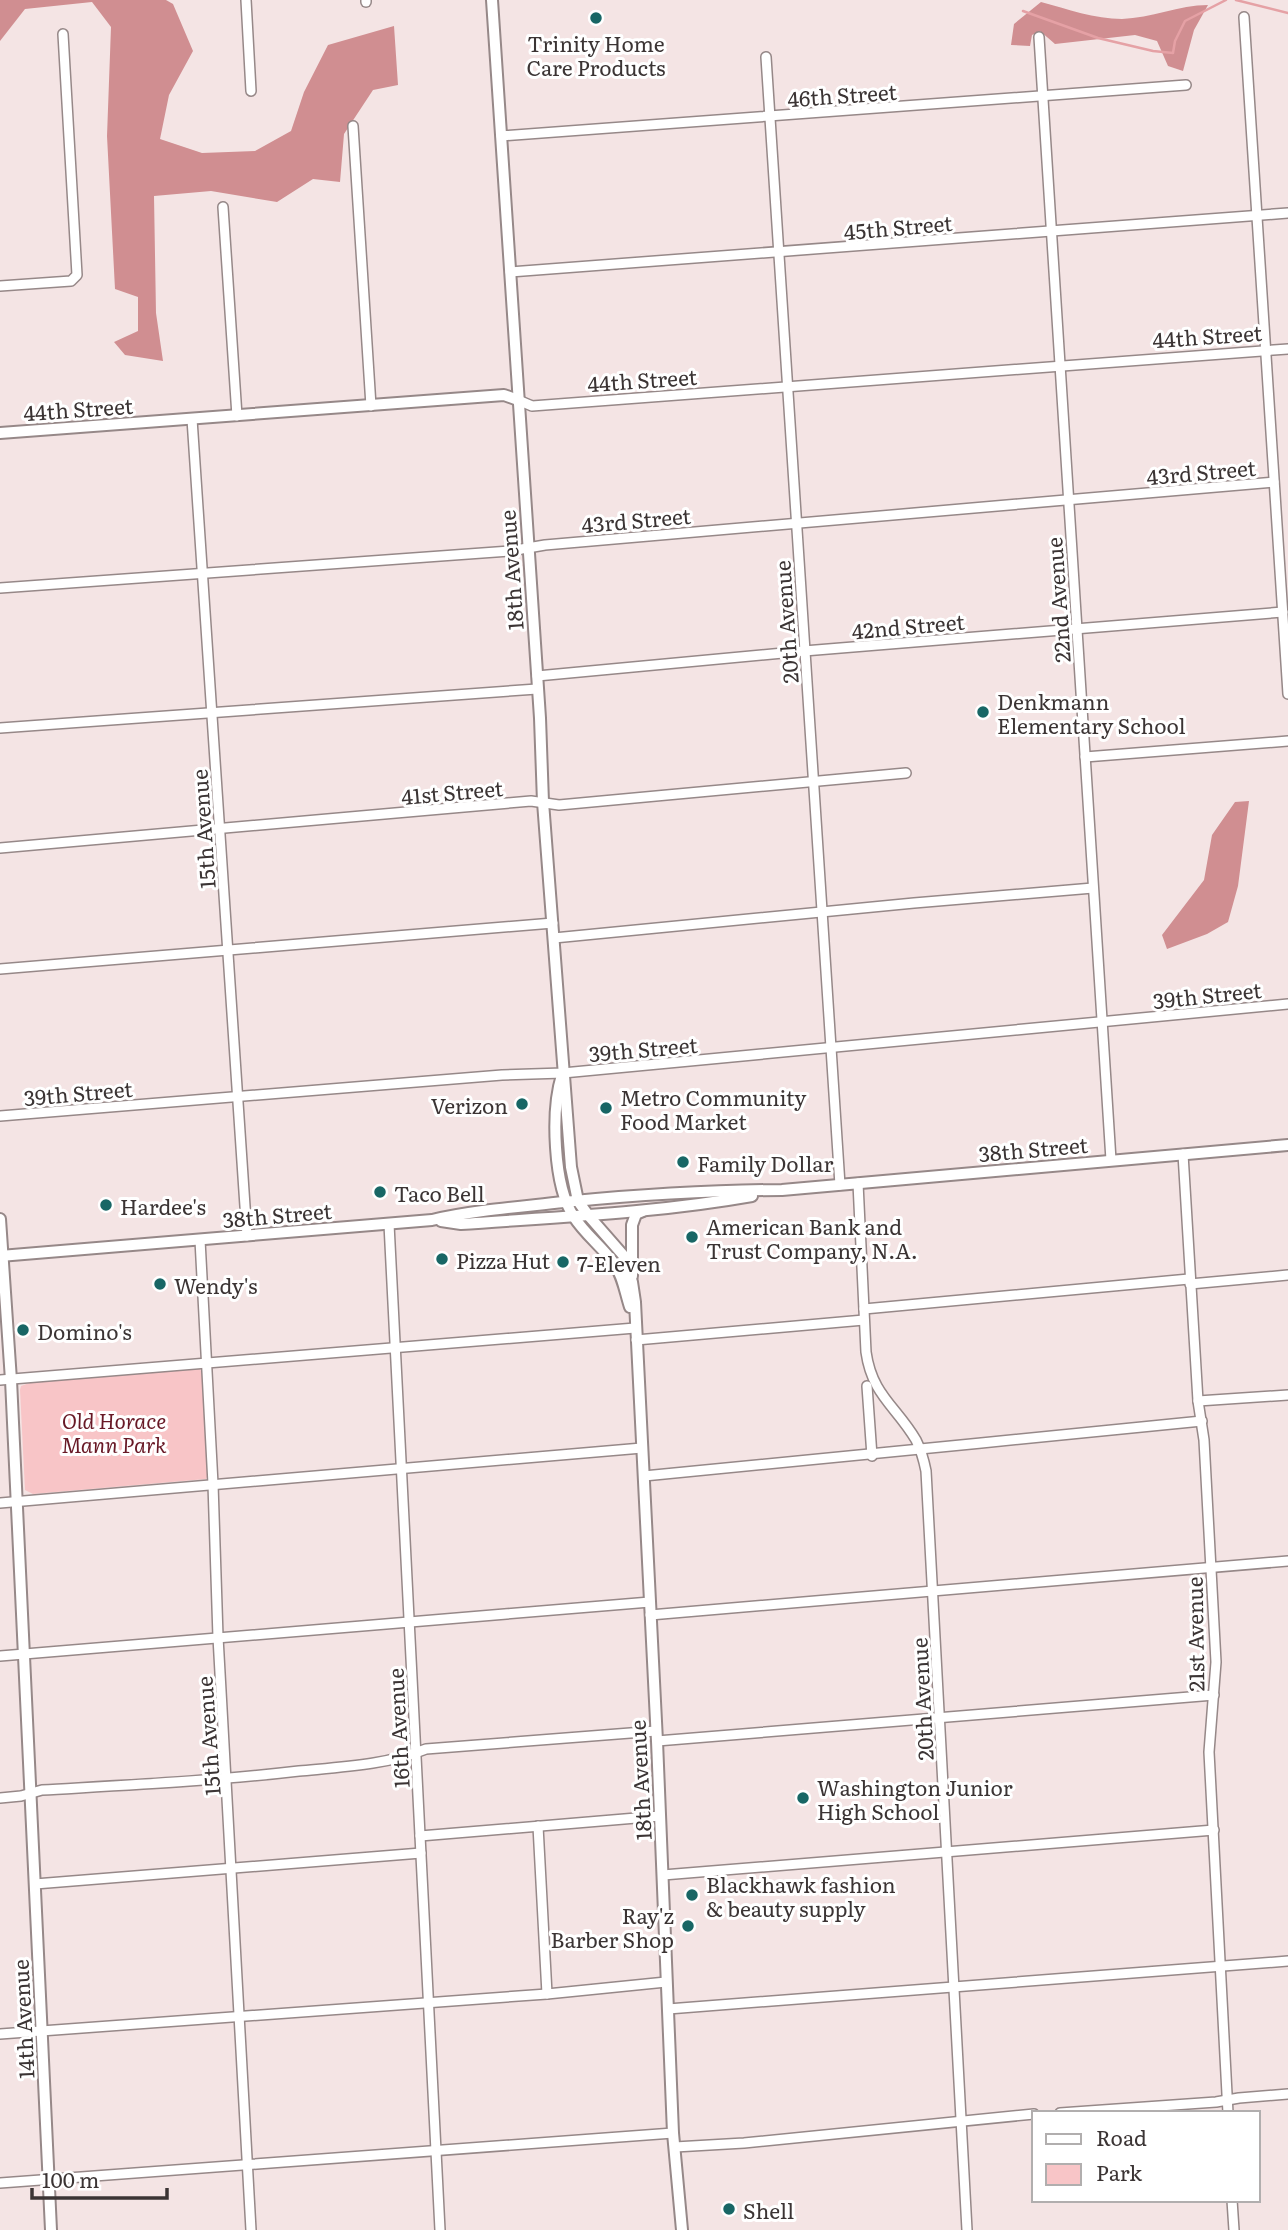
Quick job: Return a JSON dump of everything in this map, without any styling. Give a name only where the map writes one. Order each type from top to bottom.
[{"type":"street","points":[[246,0],[251,91]]},
{"type":"street","name":"18th Avenue","points":[[492,0],[563,1073],[557,1090],[556,1122],[561,1182],[572,1201],[623,1255],[632,1282],[657,1736],[673,2133],[682,2230]]},
{"type":"street","points":[[1244,17],[1288,694]]},
{"type":"street","points":[[0,286],[71,281],[76,278],[78,270],[62,34]]},
{"type":"street","name":"22nd Avenue","points":[[1039,37],[1111,1160]]},
{"type":"street","name":"20th Avenue","points":[[766,57],[840,1185]]},
{"type":"street","name":"46th Street","points":[[501,136],[1186,85]]},
{"type":"street","points":[[353,126],[371,406]]},
{"type":"street","points":[[223,208],[237,416]]},
{"type":"street","name":"45th Street","points":[[510,272],[1288,213]]},
{"type":"street","name":"44th Street","points":[[0,433],[505,395],[533,406],[1288,349]]},
{"type":"street","name":"15th Avenue","points":[[192,419],[247,1236]]},
{"type":"street","name":"43rd Street","points":[[0,588],[528,548],[1274,482]]},
{"type":"street","name":"42nd Street","points":[[537,676],[1283,612]]},
{"type":"street","points":[[0,728],[537,690]]},
{"type":"street","points":[[1085,757],[1288,741]]},
{"type":"street","name":"41st Street","points":[[0,848],[531,801],[559,805],[906,773]]},
{"type":"street","points":[[554,938],[1093,888]]},
{"type":"street","points":[[0,969],[553,923]]},
{"type":"street","name":"39th Street","points":[[0,1116],[502,1075],[563,1073],[1288,1004]]},
{"type":"street","name":"38th Street","points":[[1,1256],[432,1220],[459,1214],[572,1201],[704,1191],[782,1190],[1288,1145]]},
{"type":"street","name":"21st Avenue","points":[[1183,1154],[1216,1662],[1209,1752],[1228,2111]]},
{"type":"street","name":"20th Avenue","points":[[858,1184],[866,1352],[871,1377],[920,1448],[926,1471],[967,2230]]},
{"type":"street","name":"38th Street","points":[[432,1220],[461,1224],[690,1207],[782,1190]]},
{"type":"street","name":"18th Avenue","points":[[572,1201],[573,1216],[616,1267],[625,1287],[635,1328]]},
{"type":"street","points":[[632,1282],[632,1225],[636,1214],[643,1211]]},
{"type":"street","name":"14th Avenue","points":[[0,1219],[6,1380],[16,1502],[32,1794],[51,2230]]},
{"type":"street","name":"16th Avenue","points":[[389,1224],[440,2230]]},
{"type":"street","name":"15th Avenue","points":[[200,1240],[218,1637],[251,2230]]},
{"type":"street","points":[[864,1309],[1288,1275]]},
{"type":"street","points":[[636,1340],[864,1320]]},
{"type":"street","points":[[6,1380],[635,1328]]},
{"type":"street","points":[[867,1387],[872,1456]]},
{"type":"street","points":[[1198,1401],[1288,1395]]},
{"type":"street","points":[[644,1476],[872,1456],[920,1448],[1202,1421]]},
{"type":"street","points":[[0,1503],[642,1448]]},
{"type":"street","points":[[650,1615],[1288,1561]]},
{"type":"street","points":[[0,1656],[650,1602]]},
{"type":"street","points":[[0,1798],[42,1790],[228,1779],[342,1767],[426,1749],[940,1718],[1214,1695]]},
{"type":"street","points":[[420,1836],[660,1816]]},
{"type":"street","points":[[538,1826],[547,1994]]},
{"type":"street","points":[[663,1875],[1214,1830]]},
{"type":"street","points":[[35,1884],[421,1853]]},
{"type":"street","points":[[668,2009],[1288,1961]]},
{"type":"street","points":[[0,2034],[547,1994],[666,1982]]},
{"type":"street","points":[[1086,2111],[1288,2094]]},
{"type":"street","points":[[675,2147],[1032,2115]]},
{"type":"street","points":[[0,2183],[673,2133]]},
{"type":"street","points":[[1233,2202],[1234,2230]]},
{"type":"green space","name":"Old Horace Mann Park","points":[[200,1369],[203,1376],[208,1475],[206,1479],[33,1494],[25,1490],[21,1386],[32,1382]]},
{"type":"shaded area","points":[[0,0],[166,0],[173,4],[193,51],[169,95],[160,139],[202,153],[255,151],[291,131],[304,92],[328,45],[394,26],[398,85],[373,90],[344,134],[340,182],[313,179],[277,202],[211,191],[154,196],[156,313],[163,361],[125,355],[114,342],[138,331],[138,297],[115,289],[107,136],[111,27],[92,2],[25,9],[0,41]]},
{"type":"shaded area","points":[[1041,2],[1112,19],[1208,5],[1194,30],[1183,71],[1168,66],[1157,41],[1135,35],[1055,44],[1040,31],[1032,35],[1030,46],[1011,45],[1014,24]]},
{"type":"shaded area","points":[[1249,801],[1238,886],[1228,922],[1207,934],[1167,949],[1162,935],[1204,880],[1212,835],[1235,802]]},
{"type":"waterway","points":[[1023,11],[1098,38],[1173,53],[1175,41],[1185,21],[1226,0]]},
{"type":"waterway","points":[[1236,0],[1288,13]]},
{"type":"place","name":"Trinity Home Care Products","points":[[596,18]]},
{"type":"place","name":"Denkmann Elementary School","points":[[983,712]]},
{"type":"place","name":"Verizon","points":[[522,1104]]},
{"type":"place","name":"Metro Community Food Market","points":[[606,1108]]},
{"type":"place","name":"Family Dollar","points":[[683,1162]]},
{"type":"place","name":"Taco Bell","points":[[380,1192]]},
{"type":"place","name":"Hardee's","points":[[106,1205]]},
{"type":"place","name":"American Bank and Trust Company, N.A.","points":[[692,1237]]},
{"type":"place","name":"Pizza Hut","points":[[442,1259]]},
{"type":"place","name":"7-Eleven","points":[[563,1262]]},
{"type":"place","name":"Wendy's","points":[[160,1284]]},
{"type":"place","name":"Domino's","points":[[23,1330]]},
{"type":"place","name":"Washington Junior High School","points":[[803,1798]]},
{"type":"place","name":"Blackhawk fashion & beauty supply","points":[[692,1895]]},
{"type":"place","name":"Ray'z Barber Shop","points":[[688,1926]]},
{"type":"place","name":"Shell","points":[[729,2209]]}]
